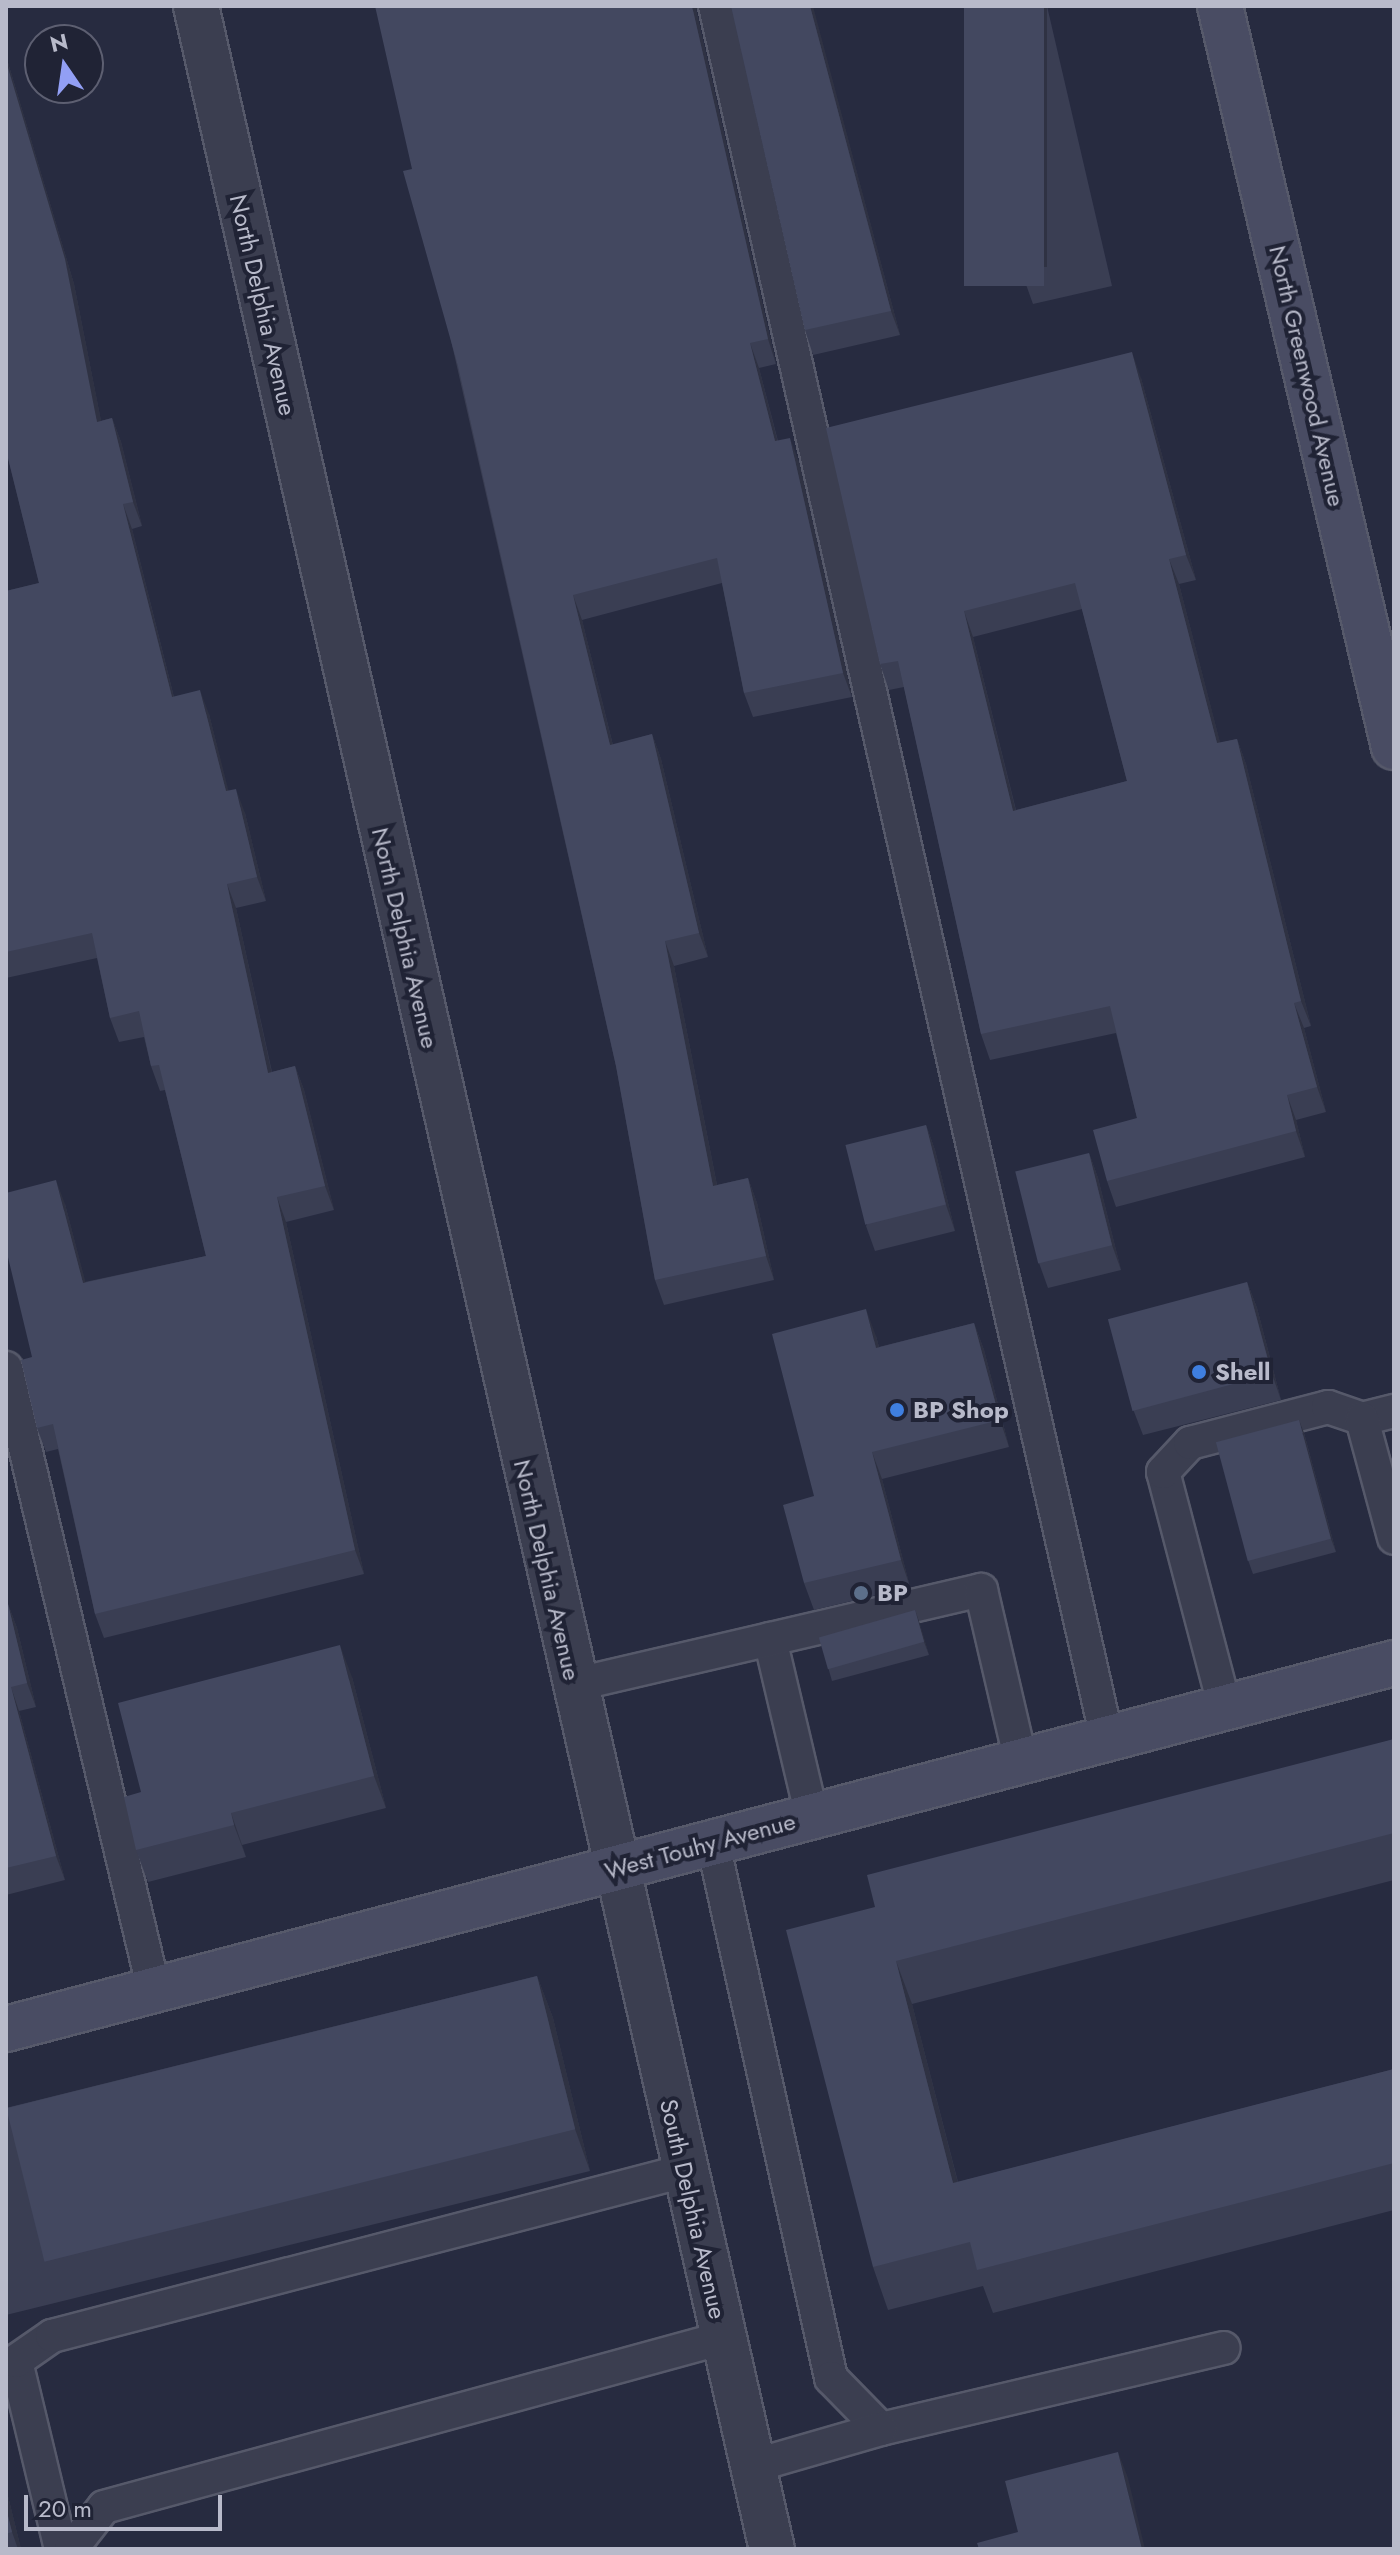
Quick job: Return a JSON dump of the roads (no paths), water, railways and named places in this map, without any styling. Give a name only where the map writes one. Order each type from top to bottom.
[{"type":"main road","name":"North Greenwood Avenue","points":[[1220,6],[1394,747]]},
{"type":"main road","name":"West Touhy Avenue","points":[[6,2029],[1394,1663]]},
{"type":"street","name":"North Delphia Avenue","points":[[196,6],[614,1869]]},
{"type":"street","name":"South Delphia Avenue","points":[[614,1869],[772,2549]]},
{"type":"lane","points":[[715,6],[1107,1738]]},
{"type":"lane","points":[[6,1368],[154,1990]]},
{"type":"lane","points":[[1225,1708],[1163,1472],[1190,1443],[1328,1407],[1362,1419],[1394,1411]]},
{"type":"lane","points":[[1362,1419],[1394,1538]]},
{"type":"lane","points":[[573,1685],[981,1590],[1021,1762]]},
{"type":"lane","points":[[770,1639],[812,1817]]},
{"type":"lane","points":[[713,1843],[831,2378],[881,2429]]},
{"type":"lane","points":[[61,2549],[16,2361],[52,2336],[684,2171]]},
{"type":"lane","points":[[71,2549],[104,2507],[723,2338]]},
{"type":"lane","points":[[753,2466],[881,2429],[1224,2348]]},
{"type":"place","name":"Shell","points":[[1199,1372]]},
{"type":"place","name":"BP Shop","points":[[897,1410]]},
{"type":"place","name":"BP","points":[[861,1593]]}]
